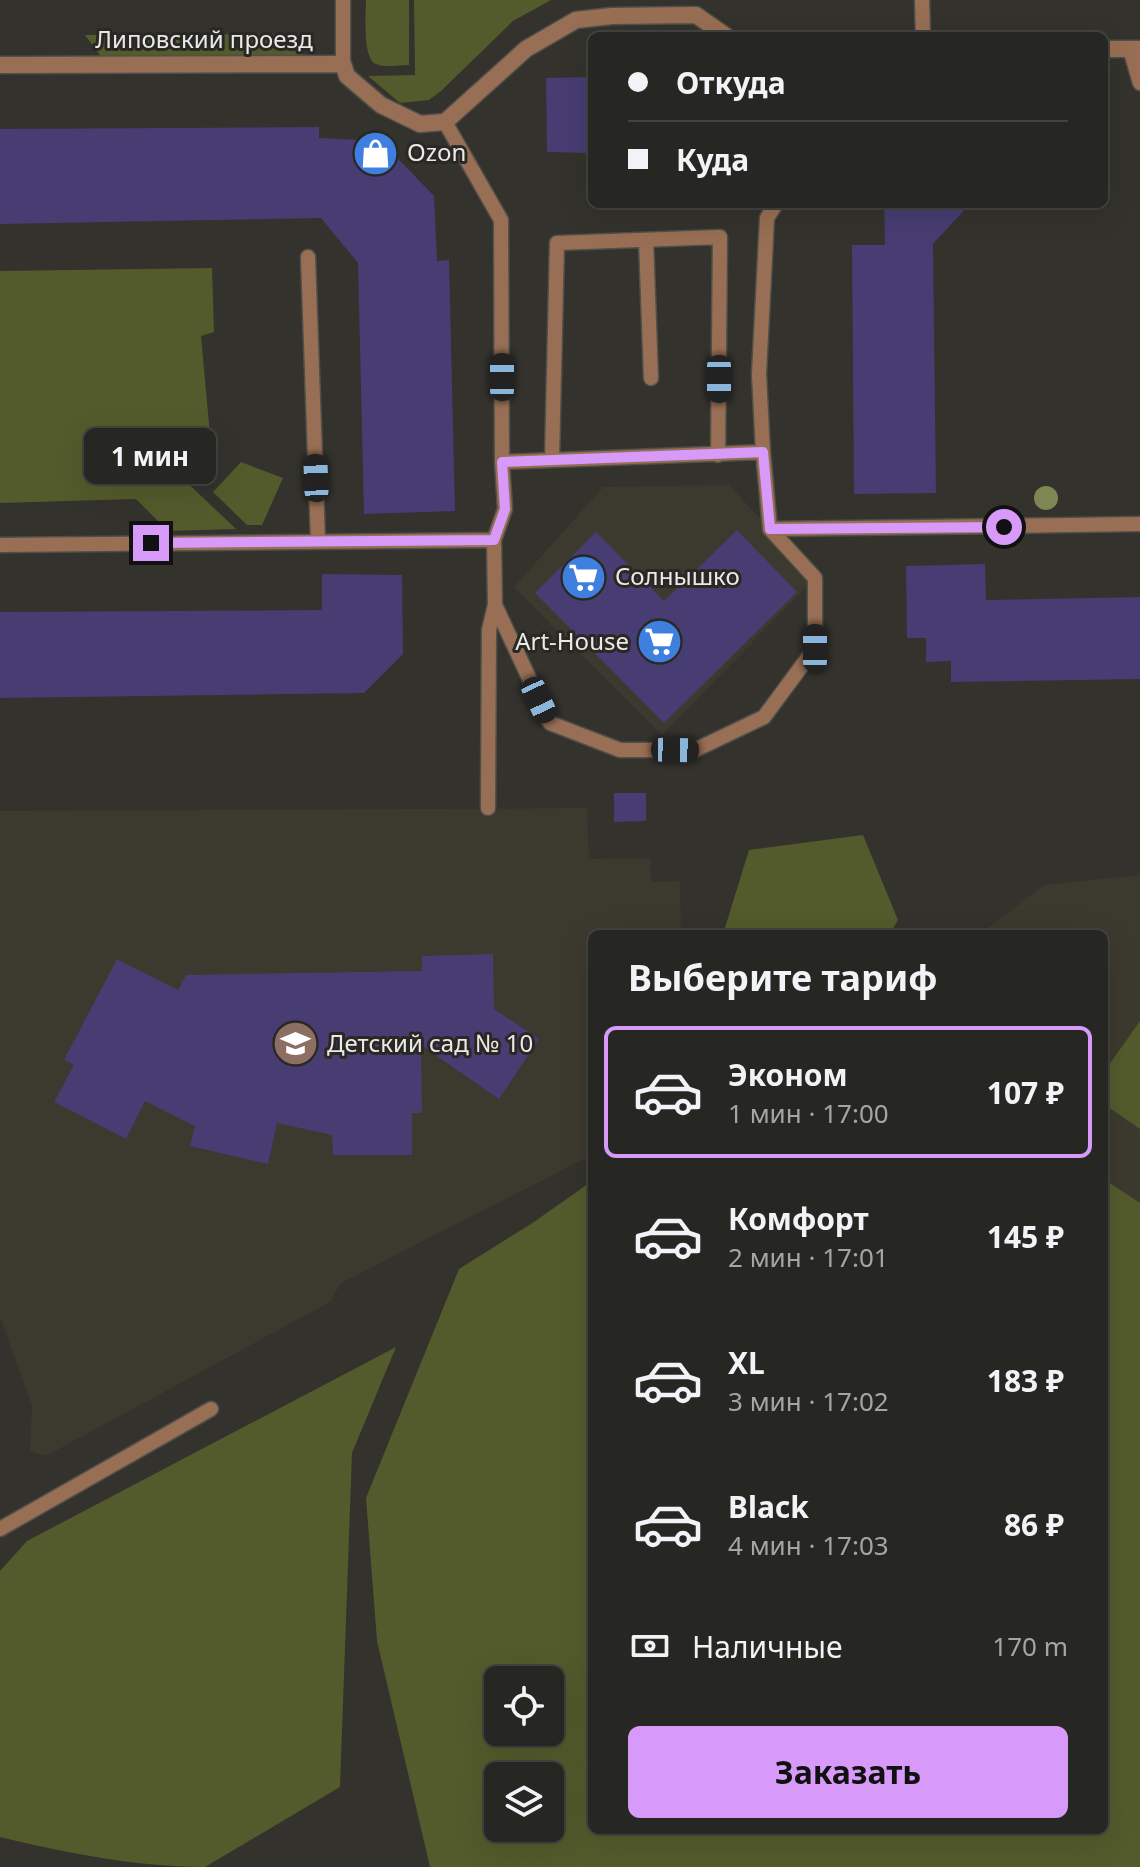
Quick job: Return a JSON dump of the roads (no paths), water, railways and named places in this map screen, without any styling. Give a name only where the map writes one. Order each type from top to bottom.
[{"type":"street","points":[[445,122],[526,49],[576,20],[659,7],[696,15],[720,32]]},
{"type":"street","points":[[1108,49],[1135,49]]},
{"type":"street","name":"Липовский проезд","points":[[0,65],[343,64],[347,76],[381,105],[420,124],[445,122]]},
{"type":"lane","points":[[343,0],[343,64]]},
{"type":"lane","points":[[922,0],[923,32]]},
{"type":"lane","points":[[1135,49],[1140,83]]},
{"type":"lane","points":[[445,122],[501,220],[505,509],[494,540],[495,605],[489,630],[488,808]]},
{"type":"lane","points":[[495,605],[550,723],[620,750],[695,750],[764,717],[815,648],[815,578],[770,529],[759,374],[767,218],[773,208]]},
{"type":"lane","points":[[552,460],[557,243],[720,237],[718,455]]},
{"type":"lane","points":[[646,240],[651,378]]},
{"type":"lane","points":[[308,257],[318,541]]},
{"type":"lane","points":[[502,462],[763,452]]},
{"type":"lane","points":[[770,529],[1140,524]]},
{"type":"lane","points":[[0,545],[494,540]]},
{"type":"lane","points":[[0,1529],[211,1409]]},
{"type":"place","name":"Ozon","points":[[376,153]]},
{"type":"place","name":"Солнышко","points":[[584,577]]},
{"type":"place","name":"Art-House","points":[[660,642]]},
{"type":"place","name":"Детский сад № 10","points":[[296,1044]]}]
